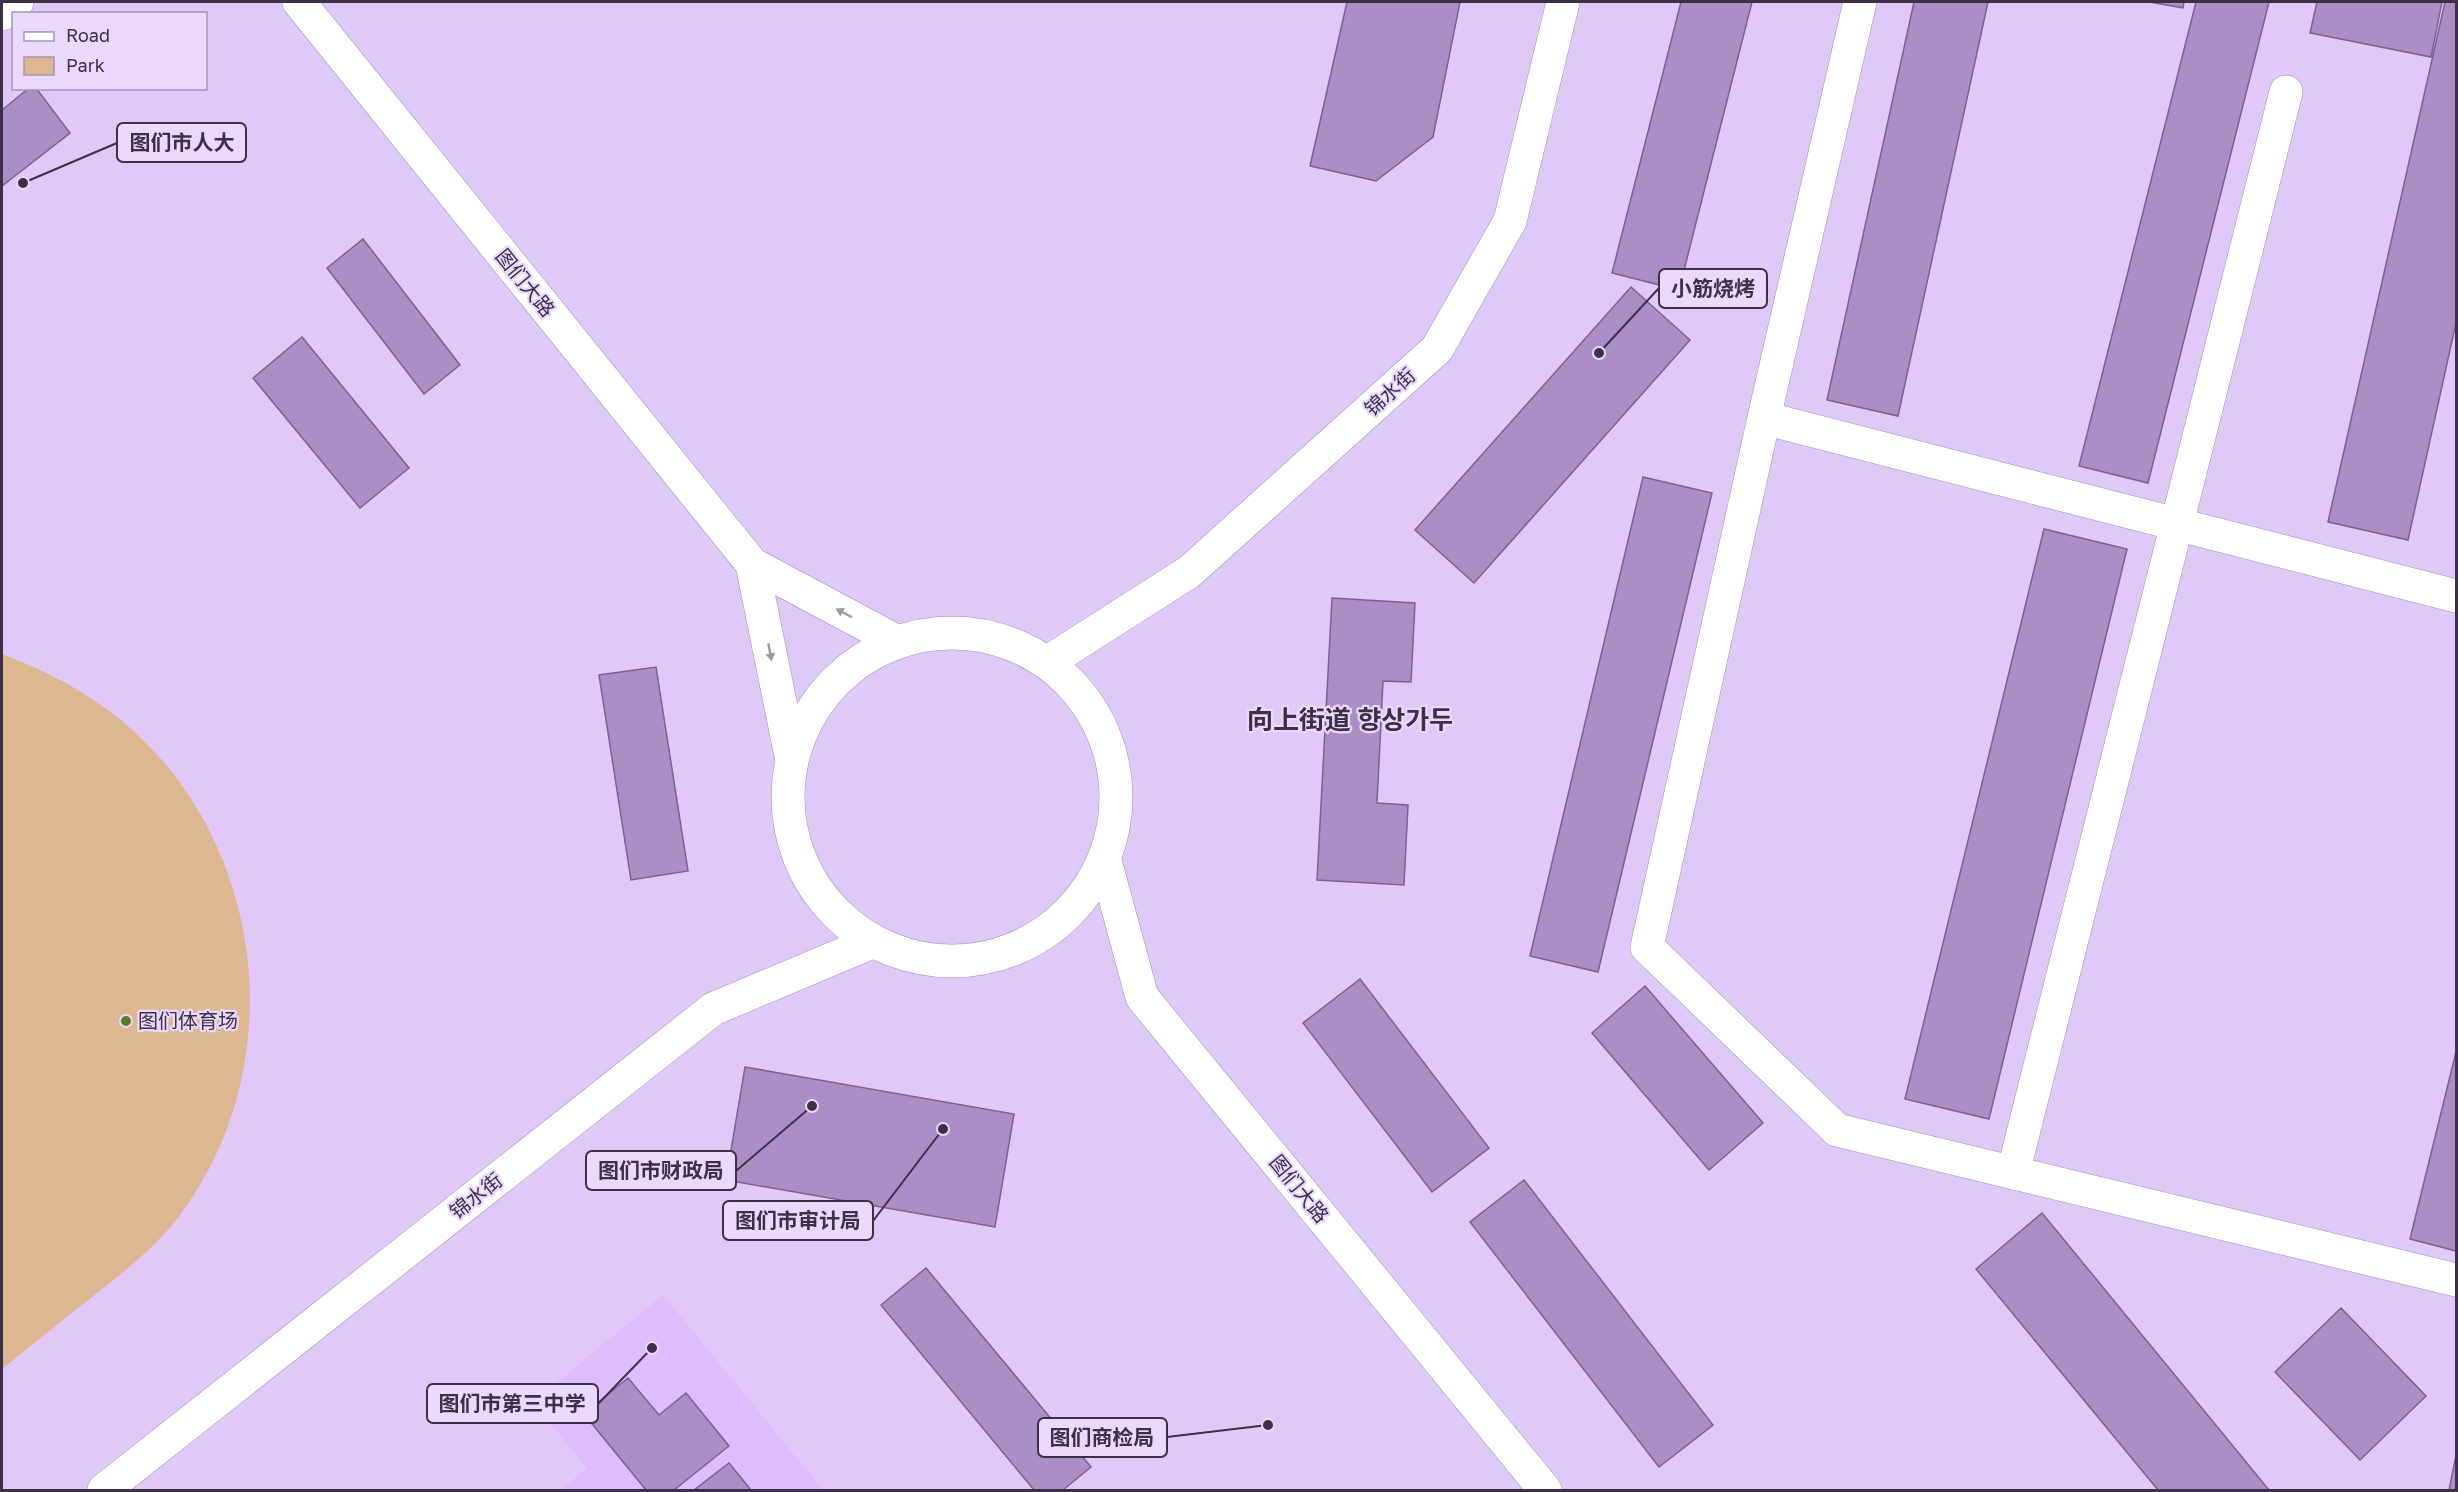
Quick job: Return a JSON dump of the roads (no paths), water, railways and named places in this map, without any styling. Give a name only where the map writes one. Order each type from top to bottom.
[{"type":"main road","points":[[2,14],[17,2]]},
{"type":"main road","name":"图们大路","points":[[299,2],[752,564]]},
{"type":"main road","name":"锦水街","points":[[1048,662],[1189,572],[1437,349],[1510,221],[1563,2]]},
{"type":"main road","points":[[1860,2],[1764,418],[1647,947],[1837,1130],[2457,1280]]},
{"type":"main road","points":[[2013,1173],[2286,92]]},
{"type":"main road","points":[[1764,418],[2457,596]]},
{"type":"main road","points":[[752,564],[896,640]]},
{"type":"main road","points":[[752,564],[791,756],[787,811],[800,863],[830,909],[872,942],[924,961],[980,961],[1032,942],[1076,908],[1105,861],[1118,806],[1112,751],[1088,701],[1048,662],[1001,638],[949,631],[896,640],[849,666],[813,707],[791,756]]},
{"type":"main road","name":"图们大路","points":[[1105,861],[1142,997],[1545,1491]]},
{"type":"main road","name":"锦水街","points":[[104,1491],[713,1009],[872,942]]},
{"type":"place","name":"图们市人大","points":[[23,183]]},
{"type":"place","name":"小筋烧烤","points":[[1599,353]]},
{"type":"place","name":"图们体育场","points":[[126,1021]]},
{"type":"place","name":"图们市财政局","points":[[812,1106]]},
{"type":"place","name":"图们市审计局","points":[[943,1129]]},
{"type":"place","name":"图们市第三中学","points":[[652,1348]]},
{"type":"place","name":"图们商检局","points":[[1268,1425]]},
{"type":"district","name":"向上街道 향상가두","points":[[1350,720]]}]
